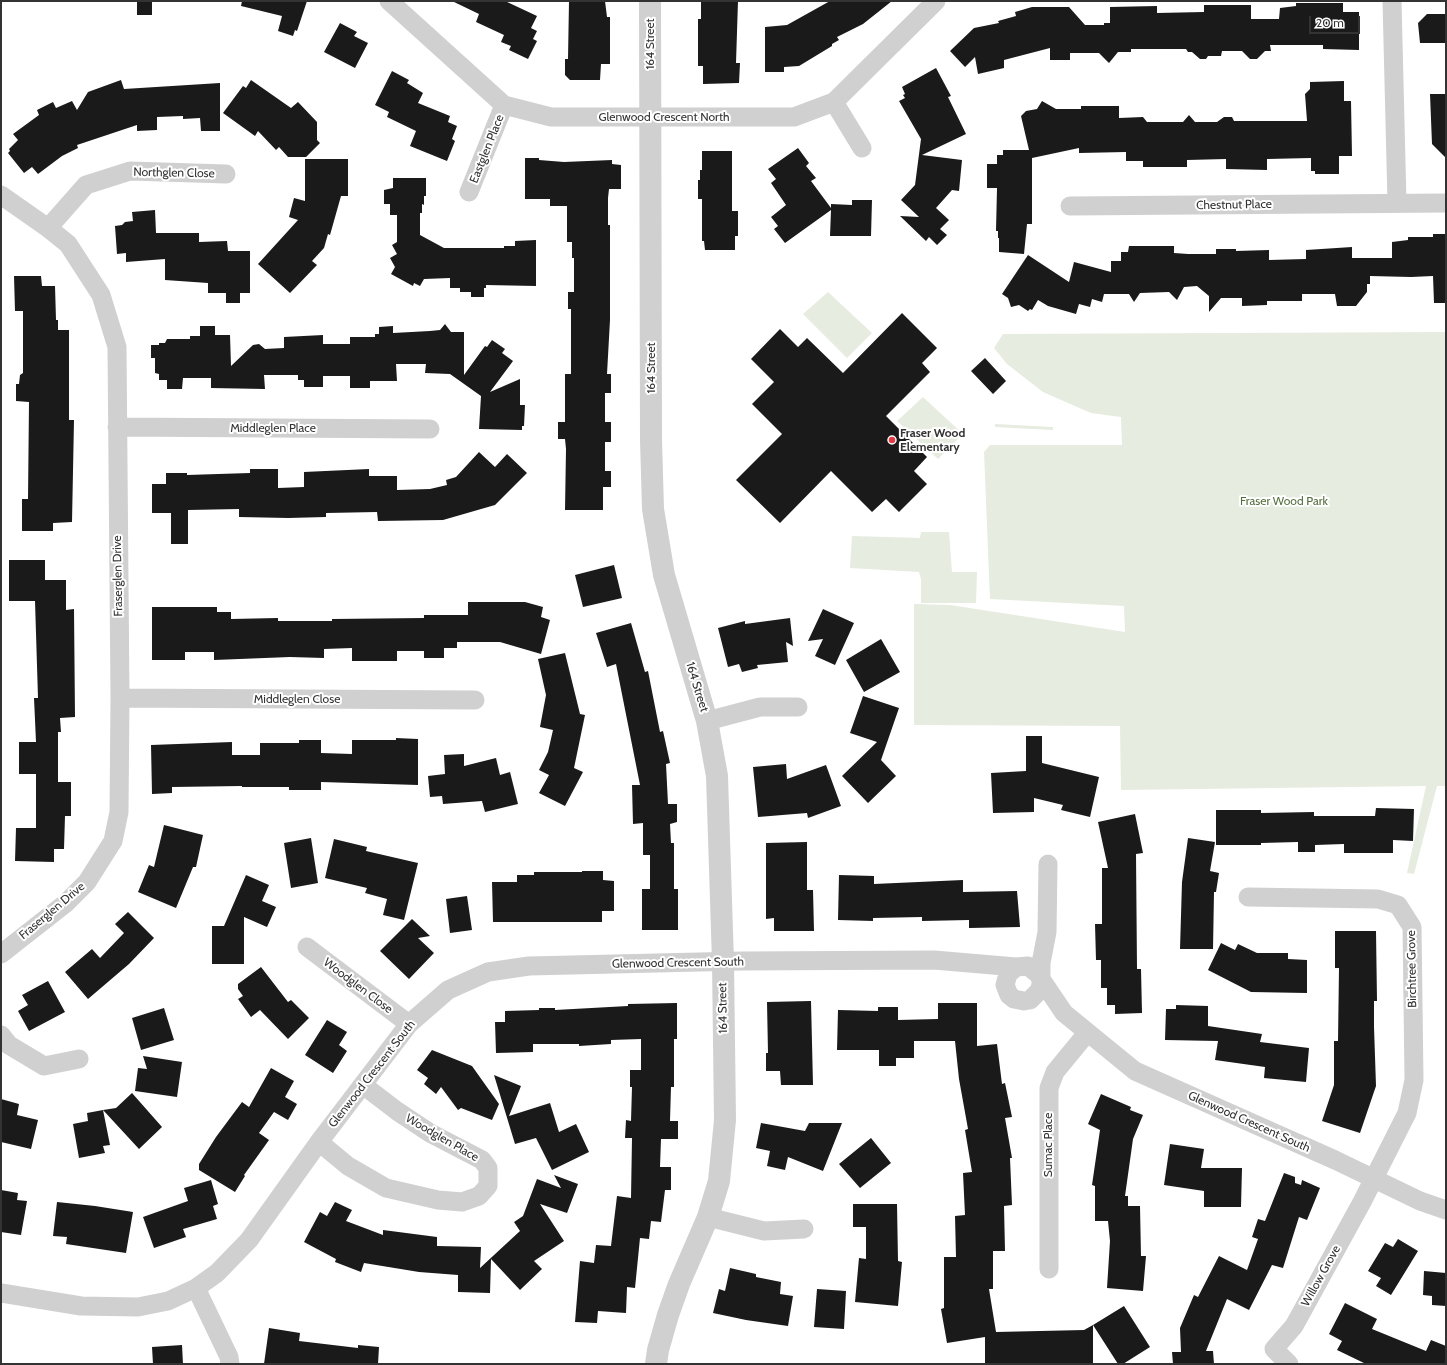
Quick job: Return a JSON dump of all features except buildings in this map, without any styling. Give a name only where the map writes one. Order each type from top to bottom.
[{"type":"street","name":"Glenwood Crescent North","points":[[389,1],[504,105],[551,117],[794,117],[834,102],[936,1]]},
{"type":"street","name":"164 Street","points":[[650,1],[651,440],[653,510],[664,575],[707,721],[717,776],[723,962],[725,1120],[719,1181],[708,1217],[679,1284],[660,1343],[656,1364]]},
{"type":"street","points":[[1392,1],[1397,203]]},
{"type":"street","points":[[834,102],[862,148]]},
{"type":"street","name":"Eastglen Place","points":[[469,192],[504,105]]},
{"type":"street","name":"Northglen Close","points":[[48,228],[86,185],[130,171],[226,174]]},
{"type":"street","name":"Fraserglen Drive","points":[[1,195],[68,244],[101,295],[117,347],[120,698],[119,812],[113,840],[87,882],[66,903],[1,954]]},
{"type":"street","name":"Chestnut Place","points":[[1070,206],[1446,203]]},
{"type":"street","name":"Middleglen Place","points":[[117,427],[430,429]]},
{"type":"street","name":"Middleglen Close","points":[[120,698],[475,700]]},
{"type":"street","points":[[707,721],[760,707],[798,707]]},
{"type":"street","points":[[976,964],[996,979],[1014,999],[1024,1001],[1030,1000],[1039,991],[1041,963],[1047,932],[1048,864]]},
{"type":"street","name":"Birchtree Grove","points":[[1248,897],[1378,899],[1398,905],[1412,927],[1414,1080],[1407,1113],[1373,1179]]},
{"type":"street","points":[[1007,990],[1006,979],[1008,974],[1030,958],[1045,942]]},
{"type":"street","name":"Woodglen Close","points":[[307,947],[409,1024]]},
{"type":"street","name":"Glenwood Crescent South","points":[[1,1293],[81,1306],[138,1307],[168,1301],[196,1288],[217,1273],[249,1240],[319,1142],[409,1024],[448,990],[488,972],[529,966],[934,960],[1016,967]]},
{"type":"street","points":[[1016,967],[1028,966],[1034,969],[1041,979]]},
{"type":"street","name":"Glenwood Crescent South","points":[[1041,979],[1064,1013],[1135,1071],[1420,1201],[1446,1210]]},
{"type":"street","name":"Glenwood Crescent South","points":[[1024,1001],[1064,1013]]},
{"type":"street","name":"Sumac Place","points":[[1049,1269],[1049,1088],[1055,1072],[1087,1033]]},
{"type":"street","points":[[1,1035],[9,1045],[44,1066],[79,1059]]},
{"type":"street","name":"Woodglen Place","points":[[319,1142],[348,1166],[386,1188],[438,1200],[462,1202],[479,1196],[488,1186],[488,1168],[482,1160],[430,1133],[397,1111],[363,1084]]},
{"type":"street","name":"Willow Grove","points":[[1289,1364],[1274,1349],[1294,1326],[1373,1179]]},
{"type":"street","points":[[708,1217],[764,1231],[804,1229]]},
{"type":"street","points":[[196,1288],[230,1364]]},
{"type":"green space","points":[[828,292],[872,333],[847,358],[803,314]]},
{"type":"green space","name":"Fraser Wood Park","points":[[1446,332],[1446,786],[1437,786],[1414,874],[1407,873],[1426,786],[1121,790],[1120,726],[914,725],[914,604],[950,605],[1125,632],[1124,606],[990,599],[984,452],[990,445],[1122,445],[1121,417],[1091,413],[1043,392],[1007,364],[994,348],[1003,334]]},
{"type":"green space","points":[[923,397],[963,434],[938,459],[897,421]]},
{"type":"green space","points":[[995,424],[1053,427],[1053,430],[995,427]]},
{"type":"green space","points":[[921,532],[949,532],[952,572],[977,572],[976,603],[921,603],[921,579],[919,572],[850,568],[852,536],[920,538]]},
{"type":"place","name":"Fraser Wood Elementary","points":[[892,440]]}]
